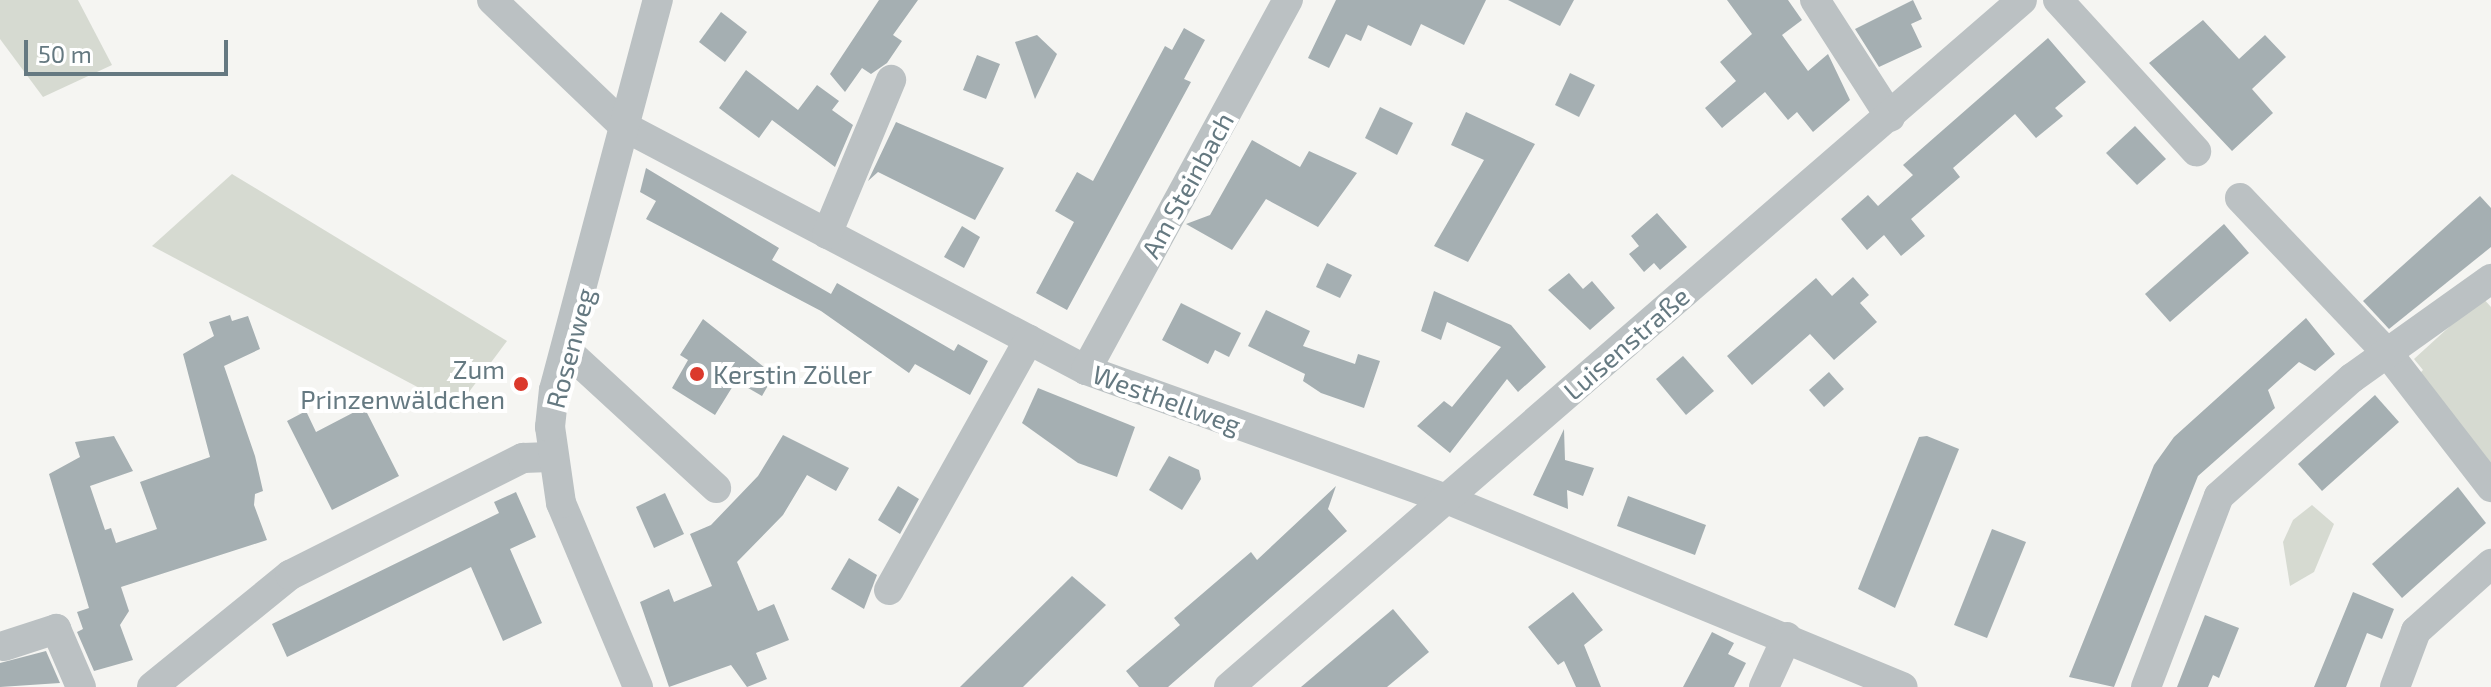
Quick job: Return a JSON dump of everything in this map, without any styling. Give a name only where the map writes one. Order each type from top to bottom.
[{"type":"street","name":"Westhellweg","points":[[492,0],[625,127],[1086,370],[1444,498],[1903,687]]},
{"type":"street","name":"Rosenweg","points":[[638,687],[566,516],[550,457],[554,390],[658,0]]},
{"type":"street","name":"Am Steinbach","points":[[1086,370],[1288,0]]},
{"type":"street","points":[[1815,0],[1890,117]]},
{"type":"street","name":"Luisenstraße","points":[[1229,687],[2022,0]]},
{"type":"street","points":[[2058,0],[2196,151]]},
{"type":"street","points":[[827,234],[891,80]]},
{"type":"street","points":[[2240,198],[2389,355],[2491,487]]},
{"type":"street","points":[[2146,687],[2219,496],[2352,378],[2389,355],[2491,279]]},
{"type":"street","points":[[889,590],[1029,340]]},
{"type":"street","points":[[566,350],[716,488]]},
{"type":"street","points":[[152,687],[290,575],[523,458],[550,457]]},
{"type":"street","points":[[2395,687],[2416,631],[2491,564]]},
{"type":"street","points":[[4,646],[56,629],[81,687]]},
{"type":"street","points":[[1764,687],[1787,637]]},
{"type":"shaded area","points":[[0,0],[78,0],[112,65],[43,97],[0,39]]},
{"type":"shaded area","points":[[232,174],[507,341],[457,408],[152,246]]},
{"type":"shaded area","points":[[2482,297],[2491,307],[2491,467],[2413,380],[2423,370],[2414,359]]},
{"type":"shaded area","points":[[2312,505],[2334,524],[2314,572],[2290,586],[2283,542],[2293,520]]},
{"type":"building","points":[[879,0],[918,0],[893,35],[902,41],[887,63],[871,74],[862,68],[845,92],[830,74]]},
{"type":"building","points":[[1336,0],[1486,0],[1464,45],[1421,24],[1411,46],[1368,25],[1361,41],[1346,34],[1329,68],[1308,58]]},
{"type":"building","points":[[1508,0],[1574,0],[1560,26]]},
{"type":"building","points":[[1727,0],[1788,0],[1802,20],[1782,35],[1808,71],[1828,54],[1850,100],[1813,132],[1797,112],[1788,120],[1765,92],[1722,128],[1705,108],[1736,81],[1720,62],[1752,34]]},
{"type":"building","points":[[1913,0],[1922,19],[1911,24],[1922,47],[1879,67],[1855,29]]},
{"type":"building","points":[[721,12],[747,32],[725,62],[699,42]]},
{"type":"building","points":[[2203,20],[2239,59],[2265,35],[2286,57],[2252,89],[2273,113],[2232,151],[2149,63]]},
{"type":"building","points":[[1184,28],[1205,40],[1184,79],[1191,82],[1067,310],[1036,293],[1074,222],[1055,211],[1077,172],[1093,181],[1165,46],[1172,50]]},
{"type":"building","points":[[1037,35],[1057,54],[1035,99],[1015,42]]},
{"type":"building","points":[[2048,38],[2086,82],[2055,108],[2063,116],[2036,138],[2015,114],[1953,168],[1960,177],[1911,219],[1925,236],[1901,256],[1884,235],[1867,250],[1841,219],[1868,195],[1878,206],[1913,175],[1903,165]]},
{"type":"building","points":[[977,55],[1000,64],[986,99],[963,90]]},
{"type":"building","points":[[746,70],[798,110],[817,85],[839,101],[832,110],[853,125],[835,167],[772,120],[759,138],[719,108]]},
{"type":"building","points":[[1570,73],[1595,85],[1579,117],[1555,105]]},
{"type":"building","points":[[1380,107],[1413,123],[1397,155],[1365,138]]},
{"type":"building","points":[[1466,112],[1535,144],[1468,262],[1434,246],[1484,160],[1451,145]]},
{"type":"building","points":[[896,122],[1004,168],[975,220],[878,172],[868,181]]},
{"type":"building","points":[[2135,126],[2166,159],[2137,185],[2106,153]]},
{"type":"building","points":[[1252,140],[1300,167],[1309,151],[1357,173],[1318,227],[1266,199],[1232,250],[1186,224],[1210,215]]},
{"type":"building","points":[[646,168],[779,248],[772,260],[831,294],[837,283],[954,351],[958,344],[988,361],[970,395],[915,364],[909,373],[821,311],[646,219],[656,201],[640,192]]},
{"type":"building","points":[[2480,196],[2491,208],[2491,247],[2389,329],[2363,301]]},
{"type":"building","points":[[1657,213],[1687,247],[1660,270],[1654,263],[1644,272],[1629,254],[1639,246],[1631,236]]},
{"type":"building","points":[[2224,224],[2249,253],[2170,322],[2145,294]]},
{"type":"building","points":[[962,226],[980,237],[964,268],[944,257]]},
{"type":"building","points":[[1327,263],[1352,275],[1340,298],[1316,287]]},
{"type":"building","points":[[1569,273],[1583,289],[1592,281],[1615,308],[1590,330],[1548,290]]},
{"type":"building","points":[[1853,277],[1869,295],[1860,303],[1877,322],[1834,360],[1810,334],[1752,385],[1727,356],[1816,278],[1832,296]]},
{"type":"building","points":[[1434,291],[1511,325],[1546,367],[1518,392],[1507,379],[1450,453],[1417,426],[1444,401],[1452,407],[1501,347],[1447,322],[1441,340],[1421,331]]},
{"type":"building","points":[[1181,303],[1241,333],[1229,357],[1215,350],[1208,364],[1162,340]]},
{"type":"building","points":[[1266,310],[1310,331],[1303,346],[1355,364],[1358,354],[1380,361],[1364,408],[1321,393],[1303,381],[1305,374],[1248,346]]},
{"type":"building","points":[[230,315],[232,321],[248,316],[260,349],[224,366],[255,456],[263,491],[255,494],[254,505],[267,540],[121,587],[129,611],[120,625],[133,660],[94,671],[77,632],[83,629],[77,612],[89,608],[49,474],[80,457],[75,442],[114,436],[133,471],[90,486],[105,530],[111,528],[116,543],[157,529],[140,482],[210,457],[183,354],[214,336],[209,322]]},
{"type":"building","points":[[2306,318],[2335,354],[2315,371],[2299,362],[2268,390],[2275,408],[2198,476],[2114,687],[2069,677],[2154,465],[2174,437]]},
{"type":"building","points":[[703,319],[774,375],[762,396],[736,381],[715,415],[672,388],[688,360],[680,355]]},
{"type":"building","points":[[1683,356],[1714,391],[1686,415],[1656,379]]},
{"type":"building","points":[[1829,372],[1844,389],[1824,407],[1809,390]]},
{"type":"building","points":[[1038,388],[1135,427],[1117,477],[1078,463],[1022,423]]},
{"type":"building","points":[[2375,395],[2399,422],[2322,491],[2298,464]]},
{"type":"building","points":[[364,407],[399,476],[332,510],[287,421],[306,411],[316,432]]},
{"type":"building","points":[[1564,429],[1565,460],[1594,468],[1583,496],[1567,490],[1568,509],[1533,495]]},
{"type":"building","points":[[783,435],[849,468],[836,491],[807,475],[783,515],[737,562],[758,611],[774,604],[789,640],[756,653],[767,679],[747,687],[731,665],[669,687],[640,602],[669,589],[674,602],[712,586],[690,534],[711,525],[758,476]]},
{"type":"building","points":[[1927,436],[1959,449],[1895,608],[1858,589],[1919,437]]},
{"type":"building","points":[[1169,456],[1199,470],[1201,479],[1182,510],[1149,490]]},
{"type":"building","points":[[898,486],[919,499],[900,534],[878,520]]},
{"type":"building","points":[[1336,486],[1328,509],[1347,531],[1168,687],[1139,687],[1126,671],[1180,625],[1174,618],[1251,552],[1257,560]]},
{"type":"building","points":[[2458,487],[2486,523],[2402,598],[2372,564]]},
{"type":"building","points":[[516,492],[536,537],[510,549],[542,623],[503,641],[471,567],[287,657],[272,624],[499,513],[494,502]]},
{"type":"building","points":[[665,493],[684,534],[654,548],[636,507]]},
{"type":"building","points":[[1628,496],[1706,525],[1695,555],[1617,526]]},
{"type":"building","points":[[1992,529],[2026,542],[1987,638],[1954,625]]},
{"type":"building","points":[[849,558],[877,575],[864,609],[831,589]]},
{"type":"building","points":[[1072,576],[1106,605],[1023,687],[960,687]]},
{"type":"building","points":[[1573,592],[1603,630],[1584,645],[1601,687],[1576,687],[1564,661],[1558,665],[1528,627]]},
{"type":"building","points":[[2353,592],[2394,609],[2382,639],[2367,633],[2346,687],[2314,687]]},
{"type":"building","points":[[1393,609],[1429,652],[1387,687],[1301,687]]},
{"type":"building","points":[[2205,615],[2239,628],[2219,678],[2213,675],[2208,687],[2177,687]]},
{"type":"building","points":[[1712,632],[1734,643],[1728,654],[1746,663],[1734,687],[1683,687]]},
{"type":"building","points":[[46,651],[60,683],[0,687],[0,663]]},
{"type":"place","name":"Kerstin Zöller","points":[[697,374]]},
{"type":"place","name":"Zum Prinzenwäldchen","points":[[521,384]]}]
